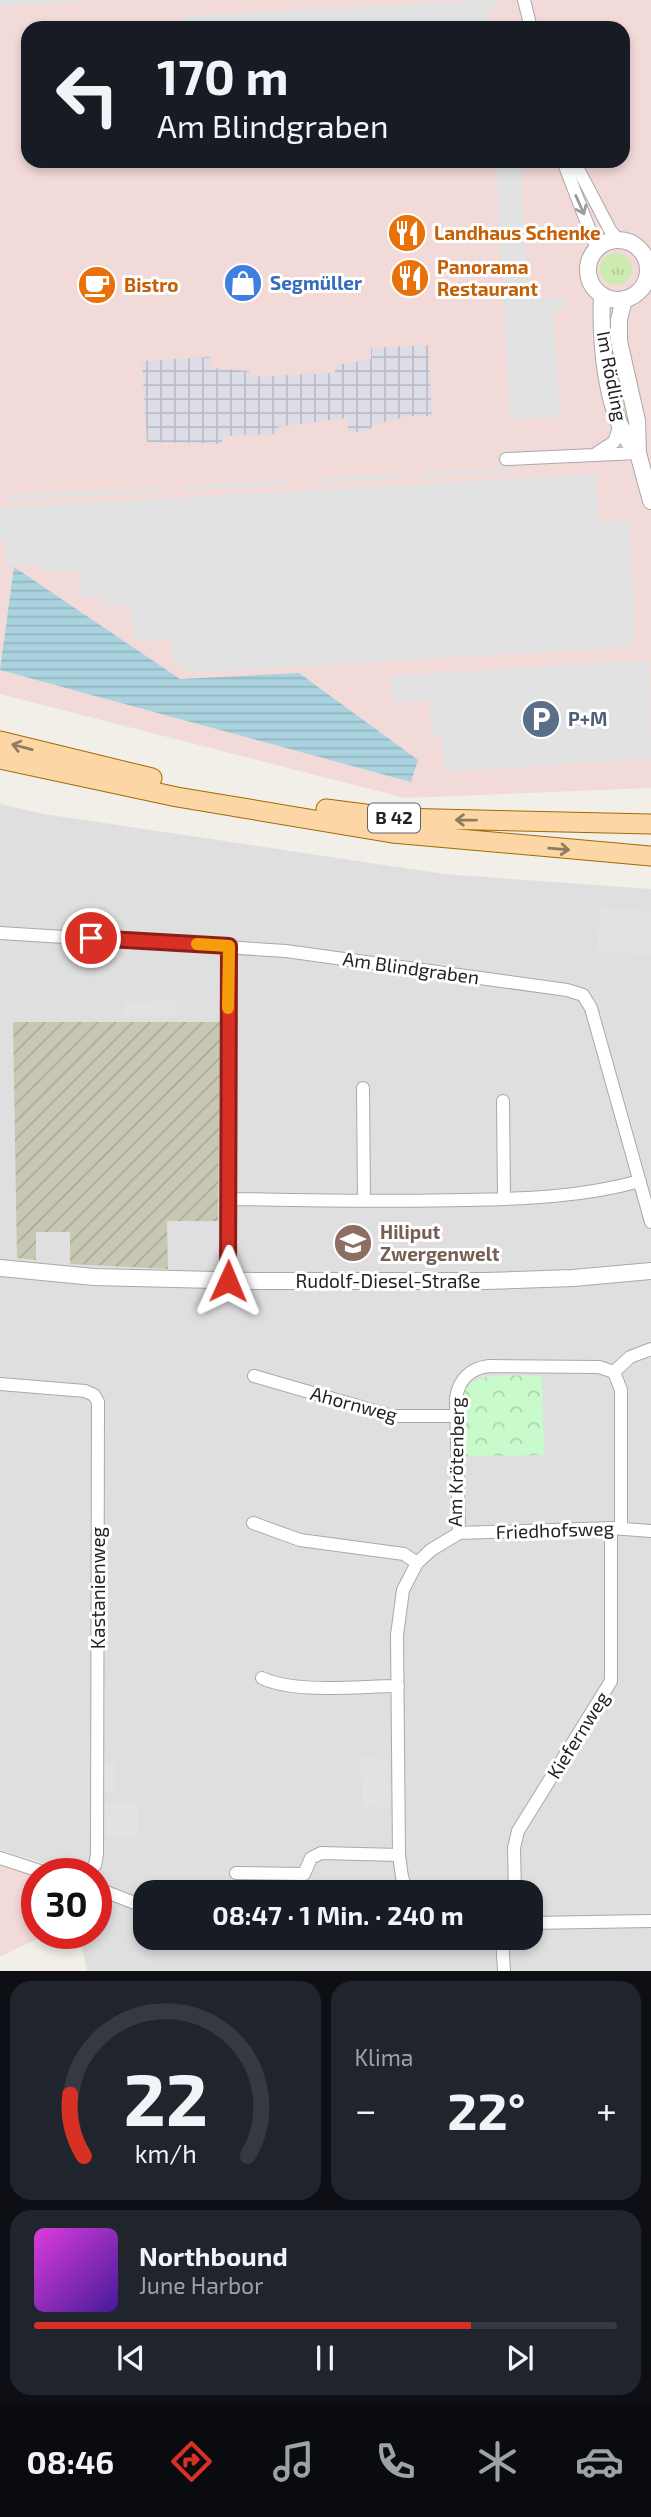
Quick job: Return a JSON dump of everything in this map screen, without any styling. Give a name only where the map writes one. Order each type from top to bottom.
[{"type":"main road","name":"B 42","points":[[0,741],[195,787],[374,816],[443,820],[647,823]]},
{"type":"main road","name":"B 42","points":[[0,758],[177,797],[365,828],[434,838],[651,856]]},
{"type":"street","points":[[524,0],[529,21]]},
{"type":"street","points":[[566,168],[597,249],[603,244],[626,241],[639,248],[646,261],[649,276],[639,290],[624,299],[612,299],[602,295]]},
{"type":"street","points":[[578,168],[618,240]]},
{"type":"street","name":"Im Rödling","points":[[597,249],[589,264],[588,273],[590,281],[602,295],[603,353],[620,425],[638,453]]},
{"type":"street","name":"Im Rödling","points":[[624,299],[619,320],[619,341],[637,421],[638,453],[651,501]]},
{"type":"street","points":[[594,455],[614,442],[620,425]]},
{"type":"street","points":[[506,459],[638,453]]},
{"type":"street","name":"Am Blindgraben","points":[[0,933],[229,946],[348,959],[566,990],[583,995],[592,1008],[651,1222]]},
{"type":"street","points":[[228,1281],[229,946]]},
{"type":"street","points":[[363,1088],[364,1200]]},
{"type":"street","points":[[503,1101],[504,1199]]},
{"type":"street","points":[[230,1199],[504,1199],[580,1192],[640,1181]]},
{"type":"street","name":"Rudolf-Diesel-Straße","points":[[0,1268],[94,1277],[228,1281],[464,1282],[573,1278],[651,1271]]},
{"type":"street","points":[[614,1373],[630,1357],[651,1349]]},
{"type":"street","name":"Am Krötenberg","points":[[402,1880],[399,1855],[397,1636],[401,1601],[408,1578],[417,1563],[431,1550],[459,1533],[456,1416],[458,1388],[467,1375],[479,1367],[599,1367],[614,1373]]},
{"type":"street","name":"Kiefernweg","points":[[515,1880],[514,1848],[518,1831],[611,1681],[621,1390],[614,1373]]},
{"type":"street","name":"Ahornweg","points":[[254,1376],[392,1416],[456,1416]]},
{"type":"street","name":"Kastanienweg","points":[[0,1384],[85,1391],[94,1395],[98,1402],[96,1858]]},
{"type":"street","points":[[253,1523],[293,1538],[404,1555],[417,1563]]},
{"type":"street","name":"Friedhofsweg","points":[[459,1533],[616,1527],[651,1531]]},
{"type":"street","points":[[262,1678],[293,1686],[398,1686]]},
{"type":"street","points":[[236,1873],[304,1874],[311,1858],[321,1853],[399,1855]]},
{"type":"street","points":[[0,1858],[21,1865]]},
{"type":"street","points":[[112,1894],[133,1902]]},
{"type":"street","points":[[543,1923],[651,1921]]},
{"type":"street","points":[[503,1950],[504,1971]]},
{"type":"shaded area","points":[[0,0],[651,0],[651,788],[405,798],[0,694]]},
{"type":"shaded area","points":[[0,0],[104,0],[0,6]]},
{"type":"shaded area","points":[[495,0],[495,9],[487,10],[488,21],[184,21],[184,16]]},
{"type":"shaded area","points":[[496,168],[521,168],[528,285],[531,286],[532,299],[565,298],[565,308],[554,309],[560,417],[510,420]]},
{"type":"shaded area","points":[[428,345],[432,416],[410,416],[372,425],[371,429],[349,434],[347,418],[277,427],[278,434],[222,436],[222,444],[147,442],[142,361],[210,357],[211,368],[249,371],[249,377],[335,373],[335,365],[371,359],[371,348]]},
{"type":"shaded area","points":[[514,467],[514,471],[423,477],[423,472]]},
{"type":"shaded area","points":[[400,474],[400,478],[319,483],[319,478]]},
{"type":"shaded area","points":[[596,474],[599,521],[629,520],[636,628],[629,647],[193,673],[173,661],[171,639],[133,641],[131,605],[102,607],[101,597],[81,598],[79,571],[41,573],[40,564],[7,566],[5,540],[0,540],[0,508]]},
{"type":"shaded area","points":[[286,480],[286,485],[183,490],[183,486]]},
{"type":"shaded area","points":[[159,488],[159,492],[8,500],[7,495]]},
{"type":"shaded area","name":"P+M","points":[[650,660],[651,759],[444,772],[442,736],[432,736],[429,700],[391,702],[390,676]]},
{"type":"shaded area","points":[[0,804],[44,814],[444,874],[651,889],[651,1971],[87,1971],[82,1949],[112,1949],[112,1858],[26,1858],[0,1850]]},
{"type":"shaded area","points":[[600,907],[651,911],[651,955],[597,951]]},
{"type":"shaded area","points":[[177,1001],[177,1016],[123,1016],[123,1002]]},
{"type":"shaded area","points":[[13,1022],[220,1022],[218,1221],[167,1221],[168,1269],[70,1264],[70,1232],[36,1232],[36,1260],[17,1258]]},
{"type":"shaded area","points":[[361,1758],[389,1759],[390,1807],[362,1806]]},
{"type":"shaded area","points":[[103,1762],[115,1762],[115,1793],[104,1793]]},
{"type":"shaded area","points":[[106,1803],[138,1803],[138,1837],[106,1837]]},
{"type":"shaded area","points":[[0,1862],[21,1869],[21,1947],[0,1957]]},
{"type":"green space","points":[[616,253],[628,257],[632,269],[628,281],[616,285],[604,281],[600,269],[604,257]]},
{"type":"green space","points":[[607,323],[612,323],[637,442],[632,443],[612,363]]},
{"type":"green space","points":[[496,1376],[542,1376],[544,1455],[462,1456],[459,1407],[466,1387],[474,1381]]},
{"type":"water","points":[[14,567],[180,679],[299,673],[418,760],[411,782],[0,670]]},
{"type":"slow traffic","points":[[197,944],[229,946],[228,1008]]},
{"type":"place","name":"Landhaus Schenke","points":[[407,233]]},
{"type":"place","name":"Panorama Restaurant","points":[[410,278]]},
{"type":"place","name":"Segmüller","points":[[243,283]]},
{"type":"place","name":"Bistro","points":[[97,285]]},
{"type":"place","name":"P+M","points":[[541,719]]},
{"type":"place","name":"Hiliput Zwergenwelt","points":[[353,1243]]},
{"type":"route","points":[[91,938],[229,946],[228,1281]]}]
